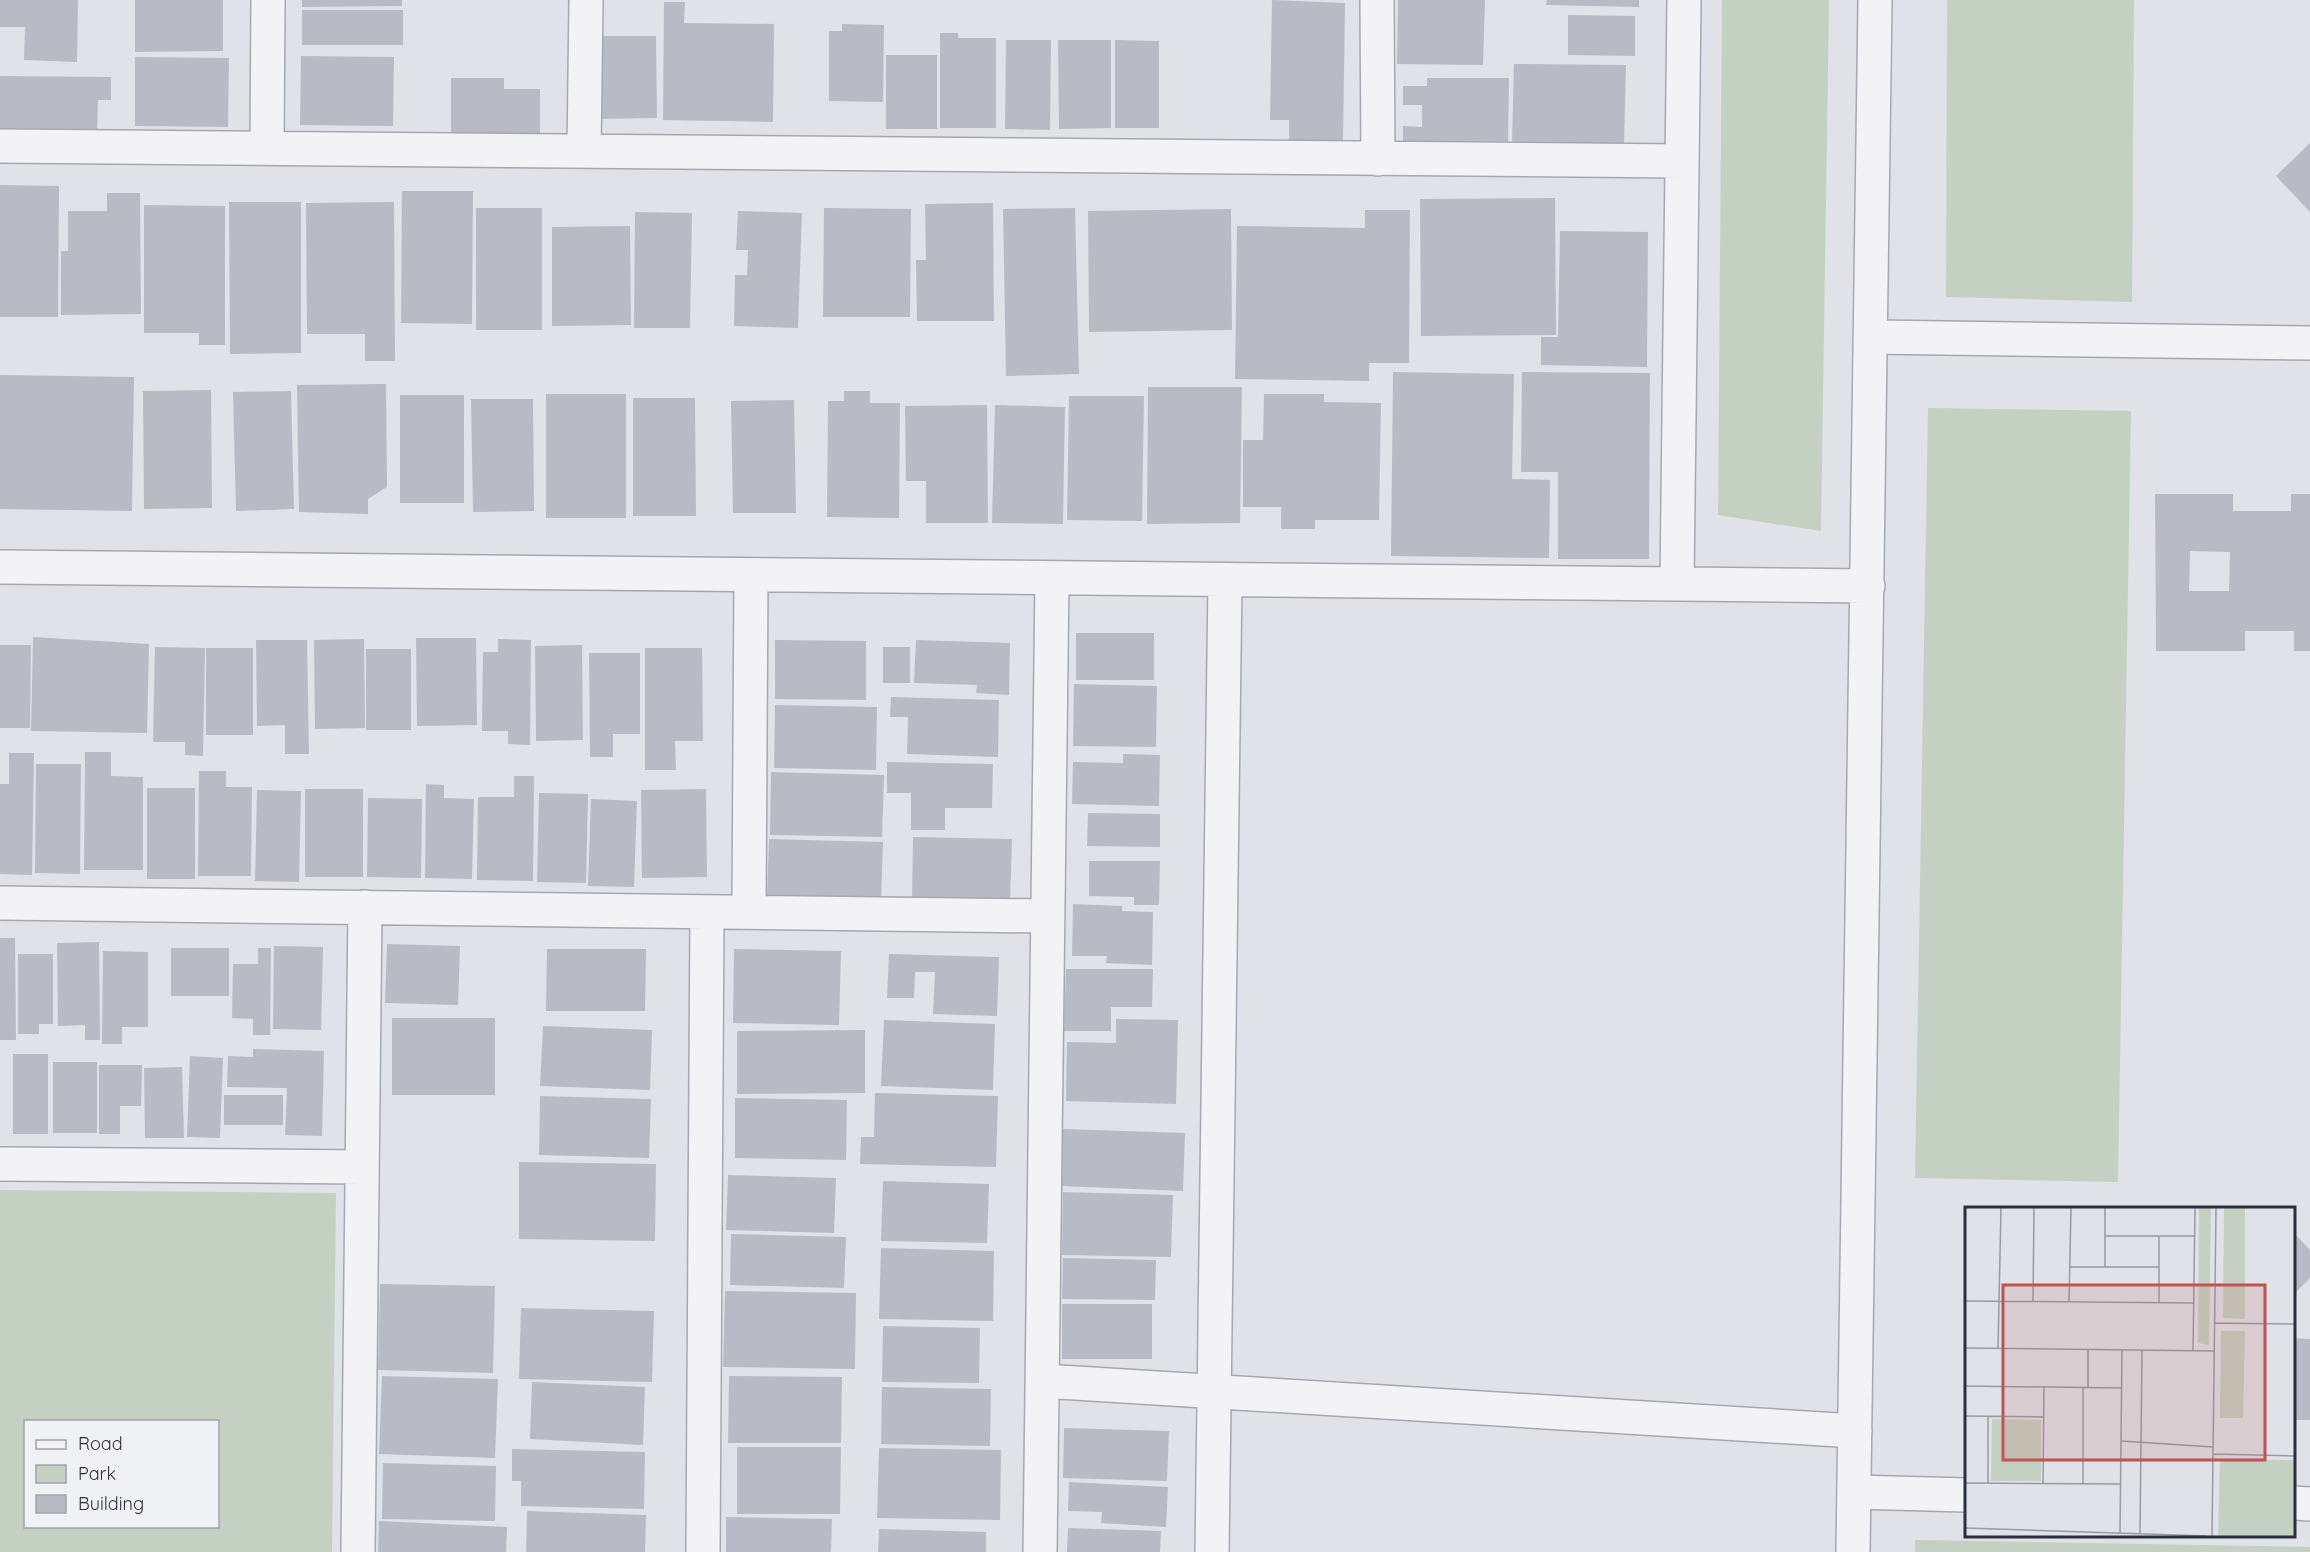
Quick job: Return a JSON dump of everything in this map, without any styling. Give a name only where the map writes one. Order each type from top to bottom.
[{"type":"street","points":[[267,148],[268,0]]},
{"type":"street","points":[[584,151],[586,0]]},
{"type":"street","points":[[1377,0],[1378,159]]},
{"type":"street","points":[[1677,584],[1684,0]]},
{"type":"street","points":[[1852,1552],[1872,338],[1875,0]]},
{"type":"street","points":[[0,146],[1682,161]]},
{"type":"street","points":[[1872,338],[2310,344]]},
{"type":"street","points":[[0,567],[1868,586]]},
{"type":"street","points":[[749,912],[751,574]]},
{"type":"street","points":[[1040,1552],[1052,578]]},
{"type":"street","points":[[1212,1552],[1225,580]]},
{"type":"street","points":[[0,903],[1048,916]]},
{"type":"street","points":[[358,1552],[365,907]]},
{"type":"street","points":[[703,1552],[707,912]]},
{"type":"street","points":[[0,1164],[362,1167]]},
{"type":"street","points":[[1042,1381],[1855,1431]]},
{"type":"street","points":[[1854,1492],[1965,1495]]},
{"type":"street","points":[[2295,1503],[2310,1504]]},
{"type":"green space","points":[[1722,0],[1829,0],[1821,531],[1718,515]]},
{"type":"green space","points":[[1947,0],[2134,0],[2132,302],[1946,297]]},
{"type":"green space","points":[[1928,408],[2131,411],[2118,1182],[1915,1178]]},
{"type":"green space","points":[[0,1190],[336,1193],[332,1552],[0,1552]]},
{"type":"green space","points":[[1915,1540],[2310,1547],[2310,1552],[1915,1552]]},
{"type":"building","points":[[0,0],[78,0],[77,62],[24,60],[25,27],[0,27]]},
{"type":"building","points":[[135,0],[223,0],[223,51],[135,52]]},
{"type":"building","points":[[302,0],[402,0],[402,6],[302,7]]},
{"type":"building","points":[[1272,0],[1345,3],[1343,143],[1289,142],[1289,120],[1270,120]]},
{"type":"building","points":[[1398,0],[1485,0],[1483,65],[1397,64]]},
{"type":"building","points":[[1547,0],[1639,0],[1639,7],[1546,5]]},
{"type":"building","points":[[664,2],[685,2],[684,23],[774,24],[773,122],[663,120]]},
{"type":"building","points":[[302,10],[403,10],[403,45],[302,45]]},
{"type":"building","points":[[1568,15],[1635,16],[1635,56],[1568,55]]},
{"type":"building","points":[[842,24],[884,25],[883,102],[829,101],[829,31],[842,31]]},
{"type":"building","points":[[940,33],[958,33],[958,38],[996,38],[996,128],[940,128]]},
{"type":"building","points":[[596,36],[656,36],[657,118],[597,119]]},
{"type":"building","points":[[1006,40],[1051,40],[1050,130],[1005,129]]},
{"type":"building","points":[[1058,40],[1111,40],[1111,128],[1059,129]]},
{"type":"building","points":[[1115,40],[1159,41],[1159,128],[1115,128]]},
{"type":"building","points":[[886,55],[937,55],[937,129],[886,129]]},
{"type":"building","points":[[301,56],[394,57],[393,126],[300,125]]},
{"type":"building","points":[[135,57],[229,58],[228,127],[135,126]]},
{"type":"building","points":[[1514,64],[1626,65],[1624,144],[1512,142]]},
{"type":"building","points":[[0,76],[111,77],[111,100],[98,100],[97,137],[0,137]]},
{"type":"building","points":[[451,78],[504,78],[504,89],[540,89],[540,140],[451,140]]},
{"type":"building","points":[[1427,78],[1509,78],[1508,144],[1403,144],[1403,126],[1422,127],[1422,105],[1403,105],[1403,86],[1427,86]]},
{"type":"building","points":[[2310,143],[2310,212],[2276,176]]},
{"type":"building","points":[[0,185],[59,186],[58,317],[0,317]]},
{"type":"building","points":[[402,191],[473,191],[472,324],[401,323]]},
{"type":"building","points":[[107,193],[140,193],[141,314],[61,315],[61,251],[68,251],[68,211],[107,211]]},
{"type":"building","points":[[1555,198],[1556,335],[1421,336],[1420,199]]},
{"type":"building","points":[[229,202],[301,202],[301,353],[230,354]]},
{"type":"building","points":[[394,202],[395,361],[365,361],[365,334],[307,334],[306,203]]},
{"type":"building","points":[[993,203],[994,321],[917,321],[916,260],[926,260],[925,204]]},
{"type":"building","points":[[144,205],[225,206],[225,345],[199,345],[199,333],[144,333]]},
{"type":"building","points":[[476,208],[542,208],[542,330],[476,330]]},
{"type":"building","points":[[824,208],[911,209],[910,317],[823,317]]},
{"type":"building","points":[[1075,208],[1079,374],[1006,376],[1003,209]]},
{"type":"building","points":[[1231,209],[1232,330],[1089,332],[1088,211]]},
{"type":"building","points":[[1365,210],[1410,210],[1409,363],[1369,363],[1369,381],[1235,379],[1237,226],[1365,228]]},
{"type":"building","points":[[738,211],[802,213],[798,328],[734,326],[735,275],[747,275],[748,250],[736,250]]},
{"type":"building","points":[[635,212],[692,213],[690,328],[634,328]]},
{"type":"building","points":[[630,226],[631,325],[552,326],[552,227]]},
{"type":"building","points":[[1560,231],[1648,232],[1647,367],[1541,365],[1541,337],[1558,337]]},
{"type":"building","points":[[1393,372],[1514,374],[1512,479],[1550,480],[1549,558],[1391,556]]},
{"type":"building","points":[[1522,372],[1650,373],[1649,559],[1558,559],[1558,472],[1521,472]]},
{"type":"building","points":[[0,375],[134,377],[132,511],[0,509]]},
{"type":"building","points":[[386,384],[387,487],[368,499],[368,514],[299,512],[297,385]]},
{"type":"building","points":[[1148,387],[1242,387],[1240,523],[1147,524]]},
{"type":"building","points":[[211,390],[212,508],[144,509],[143,391]]},
{"type":"building","points":[[291,391],[294,509],[236,511],[233,392]]},
{"type":"building","points":[[844,391],[870,391],[870,403],[900,403],[899,518],[827,517],[828,401],[844,401]]},
{"type":"building","points":[[546,394],[626,394],[626,518],[546,518]]},
{"type":"building","points":[[1264,394],[1324,394],[1324,402],[1381,403],[1379,520],[1315,520],[1315,529],[1281,529],[1281,507],[1243,507],[1243,440],[1263,440]]},
{"type":"building","points":[[400,395],[464,395],[464,503],[400,503]]},
{"type":"building","points":[[1069,396],[1144,396],[1142,521],[1067,520]]},
{"type":"building","points":[[633,398],[695,398],[696,516],[633,516]]},
{"type":"building","points":[[471,399],[533,399],[534,511],[473,512]]},
{"type":"building","points":[[794,400],[796,513],[733,513],[731,401]]},
{"type":"building","points":[[987,405],[988,523],[926,523],[926,481],[906,481],[905,406]]},
{"type":"building","points":[[995,405],[1065,407],[1063,524],[992,523]]},
{"type":"building","points":[[2155,494],[2233,494],[2233,511],[2291,511],[2291,494],[2310,494],[2310,651],[2294,651],[2294,631],[2245,631],[2245,651],[2156,651]],"holes":[[[2190,551],[2230,552],[2229,591],[2189,591]]]},
{"type":"building","points":[[1076,633],[1154,633],[1154,680],[1076,680]]},
{"type":"building","points":[[33,637],[149,644],[147,733],[31,731]]},
{"type":"building","points":[[416,638],[476,638],[477,725],[417,726]]},
{"type":"building","points":[[364,639],[365,728],[315,729],[314,640]]},
{"type":"building","points":[[498,639],[531,640],[530,745],[508,744],[508,731],[482,731],[483,652],[498,652]]},
{"type":"building","points":[[256,640],[307,640],[309,754],[285,754],[285,725],[257,726]]},
{"type":"building","points":[[775,640],[866,641],[866,700],[775,699]]},
{"type":"building","points":[[916,640],[1010,643],[1009,695],[976,693],[977,685],[914,683]]},
{"type":"building","points":[[0,645],[31,645],[30,728],[0,728]]},
{"type":"building","points":[[582,645],[583,740],[536,741],[535,646]]},
{"type":"building","points":[[155,647],[205,648],[203,756],[185,755],[185,742],[153,742]]},
{"type":"building","points":[[883,647],[910,647],[910,683],[883,683]]},
{"type":"building","points":[[206,648],[253,648],[253,735],[206,735]]},
{"type":"building","points":[[645,648],[702,648],[703,741],[675,741],[676,770],[645,770]]},
{"type":"building","points":[[366,649],[411,649],[411,730],[366,730]]},
{"type":"building","points":[[589,653],[640,653],[640,734],[613,734],[613,757],[590,757]]},
{"type":"building","points":[[1074,684],[1157,686],[1156,747],[1073,746]]},
{"type":"building","points":[[891,697],[999,700],[998,757],[907,754],[908,717],[890,717]]},
{"type":"building","points":[[775,705],[877,707],[876,770],[774,768]]},
{"type":"building","points":[[85,752],[111,752],[111,776],[143,777],[143,870],[84,870]]},
{"type":"building","points":[[9,753],[34,753],[32,875],[0,874],[0,784],[9,784]]},
{"type":"building","points":[[1123,754],[1160,755],[1159,806],[1072,804],[1073,762],[1123,763]]},
{"type":"building","points":[[887,762],[993,764],[992,808],[945,808],[945,830],[911,830],[911,793],[887,793]]},
{"type":"building","points":[[36,764],[81,764],[80,874],[35,873]]},
{"type":"building","points":[[199,771],[226,771],[226,787],[252,787],[251,876],[198,876]]},
{"type":"building","points":[[771,772],[884,775],[882,837],[770,835]]},
{"type":"building","points":[[514,776],[534,776],[533,881],[477,880],[478,797],[514,797]]},
{"type":"building","points":[[426,784],[444,785],[444,798],[474,799],[472,879],[425,878]]},
{"type":"building","points":[[147,788],[195,788],[195,879],[147,879]]},
{"type":"building","points":[[305,789],[363,789],[363,877],[305,877]]},
{"type":"building","points":[[706,789],[707,877],[642,878],[641,790]]},
{"type":"building","points":[[257,790],[301,791],[299,882],[255,881]]},
{"type":"building","points":[[539,793],[588,794],[586,883],[537,882]]},
{"type":"building","points":[[368,798],[422,799],[421,878],[367,877]]},
{"type":"building","points":[[591,799],[637,801],[634,887],[588,886]]},
{"type":"building","points":[[1088,813],[1160,814],[1160,847],[1087,846]]},
{"type":"building","points":[[913,837],[1012,839],[1010,901],[912,899]]},
{"type":"building","points":[[769,839],[883,842],[881,901],[767,898]]},
{"type":"building","points":[[1089,861],[1160,861],[1159,905],[1134,905],[1134,897],[1089,896]]},
{"type":"building","points":[[1073,904],[1122,906],[1122,911],[1153,912],[1152,965],[1106,963],[1107,956],[1072,956]]},
{"type":"building","points":[[0,938],[15,938],[16,1040],[0,1040]]},
{"type":"building","points":[[99,942],[100,1040],[85,1040],[85,1025],[58,1026],[57,943]]},
{"type":"building","points":[[387,944],[460,946],[458,1005],[385,1003]]},
{"type":"building","points":[[274,946],[323,947],[321,1030],[273,1029]]},
{"type":"building","points":[[171,948],[229,948],[229,996],[171,996]]},
{"type":"building","points":[[258,948],[271,948],[270,1035],[253,1035],[253,1019],[232,1018],[233,964],[258,964]]},
{"type":"building","points":[[547,949],[646,949],[645,1011],[546,1011]]},
{"type":"building","points":[[734,949],[841,951],[839,1025],[733,1023]]},
{"type":"building","points":[[103,951],[148,952],[148,1027],[122,1027],[122,1044],[102,1044]]},
{"type":"building","points":[[18,954],[53,954],[53,1024],[39,1024],[39,1034],[18,1034]]},
{"type":"building","points":[[889,954],[999,957],[997,1016],[933,1014],[935,972],[915,972],[914,998],[887,998]]},
{"type":"building","points":[[1066,969],[1153,969],[1152,1007],[1111,1007],[1111,1031],[1064,1031]]},
{"type":"building","points":[[392,1018],[495,1018],[495,1095],[392,1095]]},
{"type":"building","points":[[1116,1019],[1178,1020],[1176,1104],[1066,1101],[1067,1042],[1116,1043]]},
{"type":"building","points":[[884,1020],[995,1024],[993,1090],[881,1086]]},
{"type":"building","points":[[543,1026],[652,1030],[650,1090],[540,1086]]},
{"type":"building","points":[[865,1030],[865,1093],[737,1094],[737,1031]]},
{"type":"building","points":[[253,1049],[324,1051],[322,1136],[285,1135],[287,1088],[227,1087],[228,1056],[253,1057]]},
{"type":"building","points":[[13,1054],[48,1054],[48,1134],[13,1134]]},
{"type":"building","points":[[190,1056],[223,1058],[220,1138],[187,1137]]},
{"type":"building","points":[[53,1062],[97,1062],[97,1133],[53,1133]]},
{"type":"building","points":[[99,1065],[142,1065],[141,1106],[120,1106],[120,1134],[99,1134]]},
{"type":"building","points":[[182,1067],[184,1138],[145,1138],[144,1068]]},
{"type":"building","points":[[875,1093],[998,1096],[996,1167],[860,1164],[861,1137],[874,1137]]},
{"type":"building","points":[[224,1095],[283,1095],[283,1125],[224,1125]]},
{"type":"building","points":[[540,1096],[651,1099],[649,1158],[539,1155]]},
{"type":"building","points":[[735,1098],[847,1100],[846,1160],[735,1158]]},
{"type":"building","points":[[1063,1129],[1185,1133],[1183,1191],[1061,1186]]},
{"type":"building","points":[[519,1162],[656,1164],[655,1241],[519,1239]]},
{"type":"building","points":[[728,1175],[836,1178],[834,1233],[726,1230]]},
{"type":"building","points":[[883,1181],[989,1184],[987,1243],[881,1241]]},
{"type":"building","points":[[1063,1192],[1173,1195],[1171,1257],[1062,1255]]},
{"type":"building","points":[[731,1234],[846,1237],[844,1288],[730,1285]]},
{"type":"building","points":[[2295,1234],[2310,1250],[2310,1278],[2295,1293]]},
{"type":"building","points":[[881,1248],[994,1251],[993,1321],[879,1319]]},
{"type":"building","points":[[1063,1258],[1156,1260],[1155,1300],[1062,1299]]},
{"type":"building","points":[[380,1284],[495,1286],[493,1373],[378,1370]]},
{"type":"building","points":[[725,1291],[856,1293],[855,1369],[723,1367]]},
{"type":"building","points":[[1062,1304],[1152,1304],[1152,1359],[1062,1359]]},
{"type":"building","points":[[521,1308],[654,1311],[652,1382],[519,1379]]},
{"type":"building","points":[[883,1326],[980,1328],[979,1383],[882,1382]]},
{"type":"building","points":[[2295,1338],[2310,1339],[2310,1420],[2295,1420]]},
{"type":"building","points":[[382,1376],[498,1379],[495,1458],[379,1454]]},
{"type":"building","points":[[729,1376],[842,1377],[841,1443],[728,1443]]},
{"type":"building","points":[[532,1382],[645,1387],[643,1445],[530,1439]]},
{"type":"building","points":[[882,1387],[991,1389],[990,1446],[881,1444]]},
{"type":"building","points":[[1064,1428],[1169,1431],[1167,1481],[1063,1478]]},
{"type":"building","points":[[737,1447],[841,1447],[840,1514],[737,1514]]},
{"type":"building","points":[[879,1448],[1001,1450],[1000,1520],[877,1518]]},
{"type":"building","points":[[512,1449],[645,1452],[644,1509],[521,1506],[521,1481],[512,1481]]},
{"type":"building","points":[[383,1463],[496,1466],[495,1521],[382,1519]]},
{"type":"building","points":[[1069,1482],[1168,1487],[1166,1527],[1101,1523],[1102,1512],[1068,1511]]},
{"type":"building","points":[[527,1511],[646,1515],[645,1552],[526,1552]]},
{"type":"building","points":[[726,1517],[832,1519],[831,1552],[726,1552]]},
{"type":"building","points":[[379,1521],[507,1527],[506,1552],[378,1552]]},
{"type":"building","points":[[1068,1528],[1161,1531],[1160,1552],[1067,1552]]},
{"type":"building","points":[[879,1529],[986,1532],[986,1552],[878,1552]]}]
